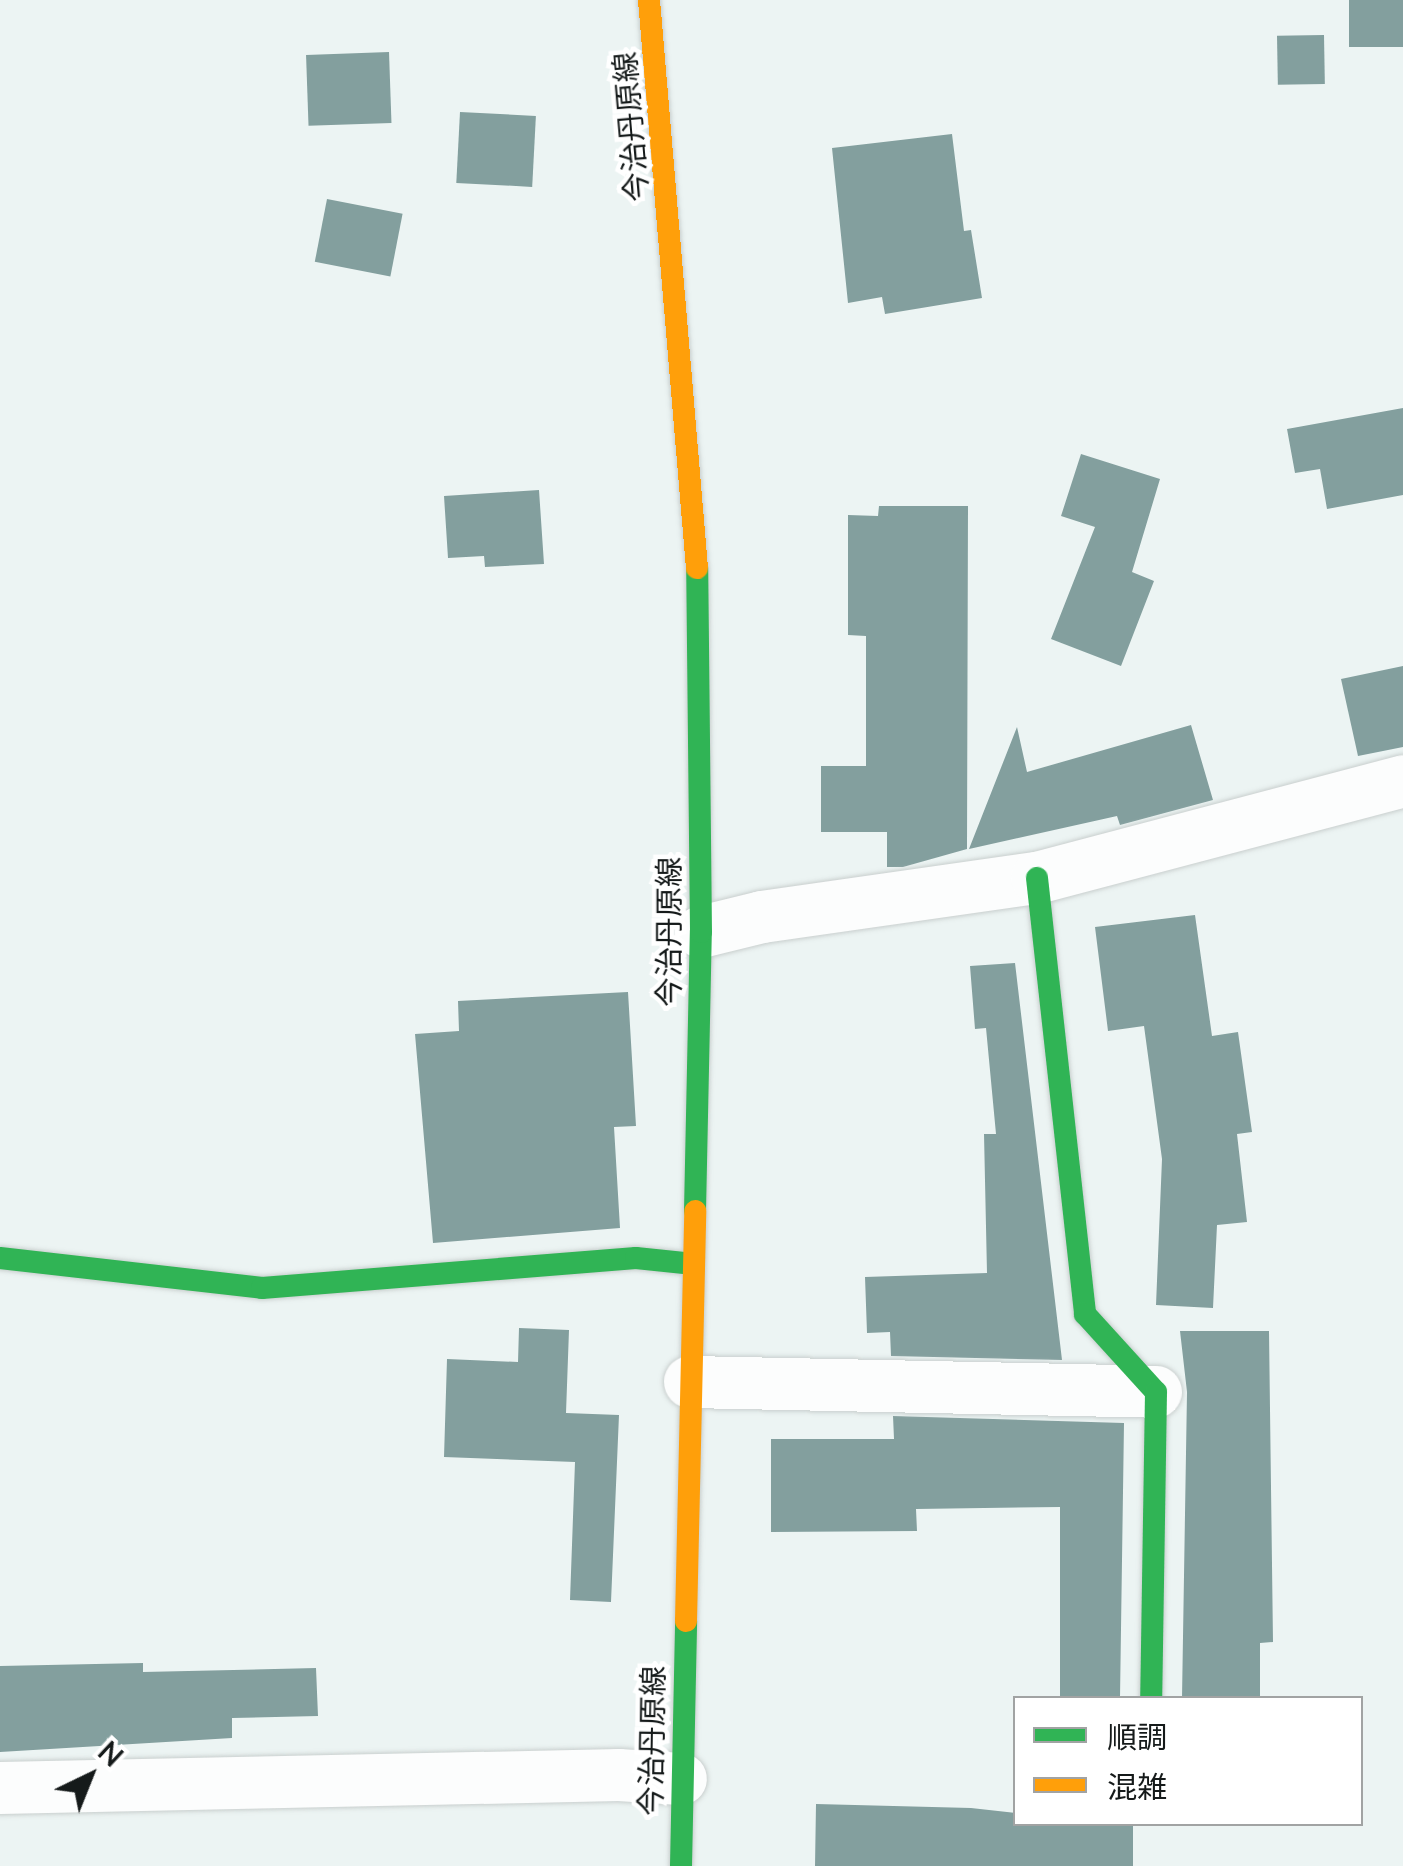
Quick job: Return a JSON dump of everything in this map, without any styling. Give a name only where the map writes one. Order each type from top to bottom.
[{"type":"main road","name":"今治丹原線","points":[[649,0],[696,505],[701,932],[681,1866]]},
{"type":"main road","points":[[1037,878],[1085,1314],[1156,1392],[1151,1696]]},
{"type":"main road","points":[[0,1258],[262,1288],[636,1258],[694,1264]]},
{"type":"street","points":[[701,932],[762,917],[1037,878],[1403,781]]},
{"type":"street","points":[[690,1382],[1156,1392]]},
{"type":"street","points":[[0,1788],[619,1774],[680,1779]]},
{"type":"building","points":[[1349,0],[1403,0],[1403,47],[1349,47]]},
{"type":"building","points":[[1324,35],[1325,84],[1278,85],[1277,36]]},
{"type":"building","points":[[389,52],[391,123],[309,126],[306,55]]},
{"type":"building","points":[[460,112],[536,116],[532,187],[456,183]]},
{"type":"building","points":[[952,134],[964,231],[971,230],[982,298],[885,314],[882,297],[848,303],[832,148]]},
{"type":"building","points":[[327,199],[403,214],[390,277],[315,262]]},
{"type":"building","points":[[1403,408],[1403,495],[1327,509],[1320,469],[1295,473],[1287,429]]},
{"type":"building","points":[[1081,454],[1160,479],[1132,572],[1154,581],[1121,666],[1051,639],[1095,527],[1061,516]]},
{"type":"building","points":[[539,490],[544,564],[485,567],[484,556],[448,558],[444,496]]},
{"type":"building","points":[[879,506],[968,506],[967,849],[903,867],[887,867],[887,832],[821,832],[821,766],[866,766],[866,636],[848,635],[848,515],[878,516]]},
{"type":"building","points":[[1403,666],[1403,747],[1358,756],[1341,679]]},
{"type":"building","points":[[1191,725],[1213,800],[1120,825],[1117,816],[969,849],[1017,727],[1027,772]]},
{"type":"building","points":[[1195,915],[1212,1036],[1238,1032],[1252,1132],[1237,1134],[1247,1222],[1217,1225],[1213,1308],[1156,1305],[1162,1159],[1144,1026],[1108,1031],[1095,927]]},
{"type":"building","points":[[1015,963],[1062,1360],[891,1356],[890,1332],[867,1333],[865,1277],[987,1273],[984,1134],[996,1134],[986,1028],[975,1029],[970,966]]},
{"type":"building","points":[[628,992],[636,1126],[614,1127],[620,1228],[433,1243],[415,1034],[459,1031],[458,1001]]},
{"type":"building","points":[[519,1328],[569,1330],[566,1413],[619,1415],[611,1602],[570,1600],[575,1462],[444,1457],[447,1359],[518,1362]]},
{"type":"building","points":[[1180,1331],[1269,1331],[1273,1642],[1260,1643],[1260,1696],[1182,1696],[1187,1392]]},
{"type":"building","points":[[893,1416],[1124,1423],[1120,1696],[1060,1696],[1060,1507],[916,1509],[917,1531],[771,1532],[771,1439],[894,1439]]},
{"type":"building","points":[[143,1663],[143,1672],[316,1668],[318,1716],[232,1718],[232,1738],[0,1752],[0,1666]]},
{"type":"building","points":[[816,1804],[1013,1813],[1013,1826],[1133,1826],[1133,1866],[815,1866]]},
{"type":"traffic: fast","points":[[695,1211],[701,932],[697,568]]},
{"type":"traffic: fast","points":[[1037,878],[1085,1314],[1156,1392],[1151,1696]]},
{"type":"traffic: fast","points":[[0,1258],[262,1288],[636,1258],[694,1264]]},
{"type":"traffic: fast","points":[[681,1866],[686,1621]]},
{"type":"traffic: slow","points":[[649,0],[697,568]]},
{"type":"traffic: slow","points":[[686,1621],[695,1211]]}]
